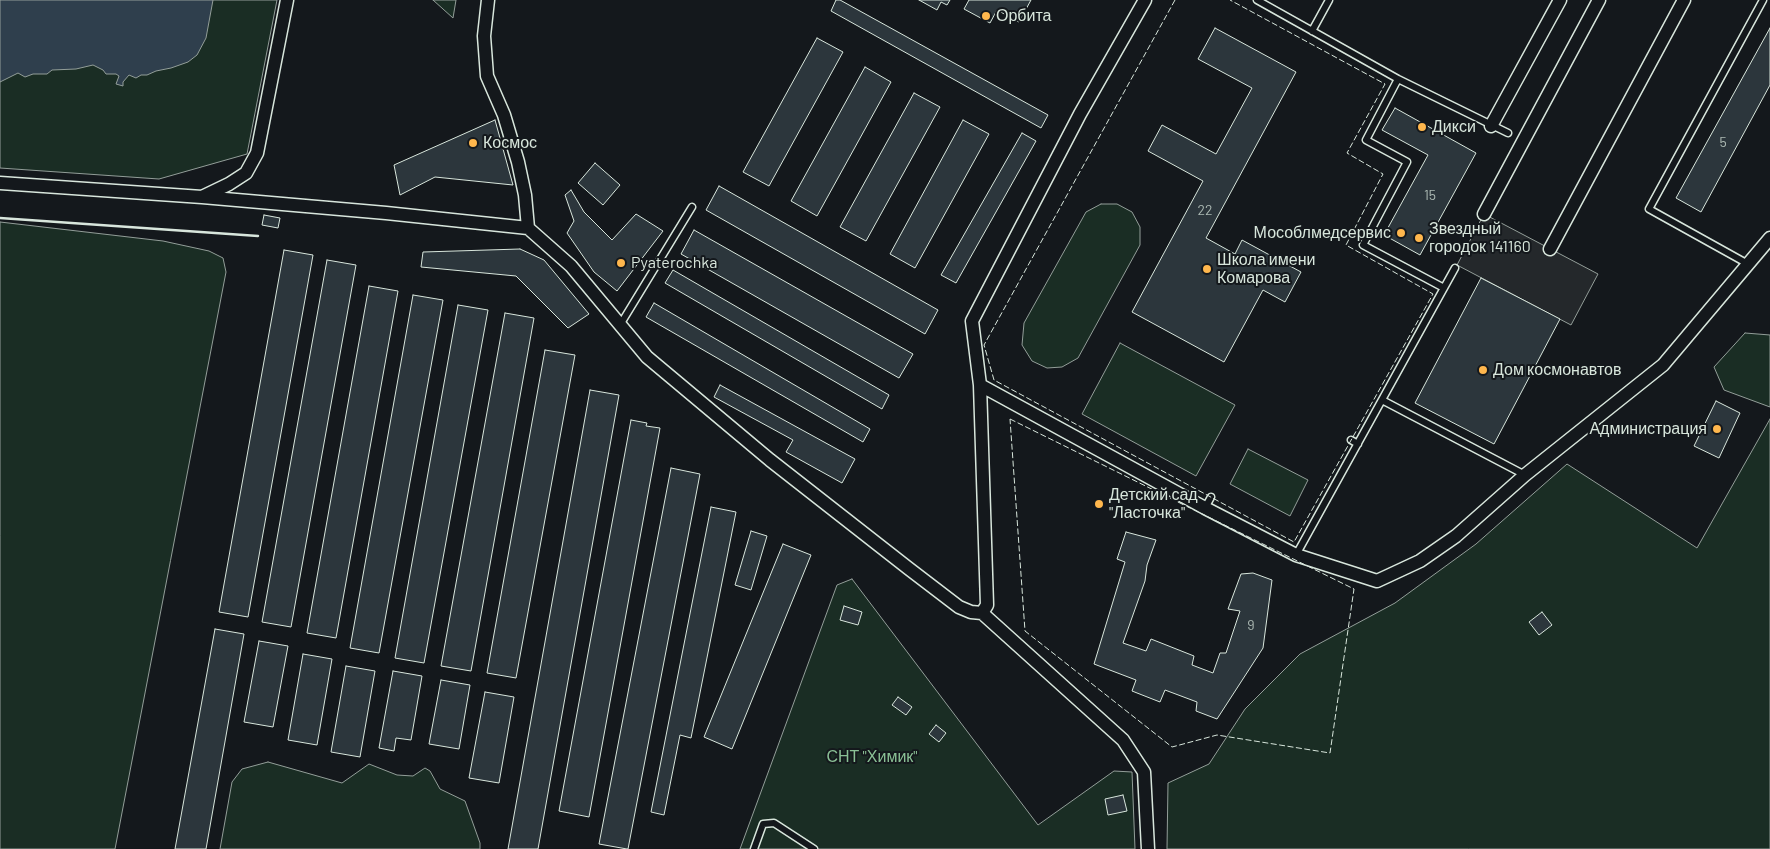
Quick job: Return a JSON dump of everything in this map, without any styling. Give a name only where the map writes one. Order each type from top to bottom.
[{"type":"street","points":[[202,197],[229,184],[246,173],[257,153],[287,0]]},
{"type":"street","points":[[488,0],[484,36],[487,76],[504,115],[518,162],[525,195],[528,228]]},
{"type":"street","points":[[982,613],[987,605],[980,385],[972,321],[1080,114],[1145,0]]},
{"type":"street","points":[[1491,126],[1560,0]]},
{"type":"street","points":[[1484,214],[1599,0]]},
{"type":"street","points":[[1550,249],[1684,0]]},
{"type":"street","points":[[0,183],[202,197],[528,228],[571,266],[647,356],[770,460],[960,607],[971,612],[982,613],[1123,740],[1144,772],[1148,849]]},
{"type":"street","points":[[980,385],[1208,503],[1296,555],[1377,581],[1420,561],[1456,536],[1525,475],[1663,365],[1770,238]]},
{"type":"lane","points":[[1257,0],[1398,79],[1508,133]]},
{"type":"lane","points":[[1312,31],[1329,0]]},
{"type":"lane","points":[[1748,264],[1649,209],[1763,0]]},
{"type":"lane","points":[[1398,79],[1366,140],[1407,162],[1363,245],[1444,288]]},
{"type":"lane","points":[[620,325],[692,207]]},
{"type":"lane","points":[[1296,555],[1455,268]]},
{"type":"lane","points":[[1382,400],[1525,475]]},
{"type":"lane","points":[[1351,440],[1358,444]]},
{"type":"lane","points":[[754,849],[764,824],[774,823],[814,849]]},
{"type":"green space","points":[[0,0],[277,0],[247,154],[159,179],[0,168]]},
{"type":"green space","points":[[433,0],[456,0],[453,18]]},
{"type":"green space","points":[[1101,204],[1117,204],[1132,212],[1140,227],[1140,245],[1078,358],[1062,367],[1047,368],[1032,361],[1022,345],[1024,323],[1086,212]]},
{"type":"green space","points":[[0,222],[163,241],[209,251],[223,258],[226,272],[115,849],[0,849]]},
{"type":"green space","points":[[1745,333],[1770,335],[1770,407],[1724,390],[1714,367]]},
{"type":"green space","points":[[1120,343],[1235,405],[1196,476],[1082,414]]},
{"type":"green space","points":[[1770,419],[1770,849],[1167,849],[1168,783],[1209,764],[1245,709],[1300,654],[1395,603],[1476,544],[1567,464],[1697,548]]},
{"type":"green space","points":[[1248,449],[1308,480],[1290,516],[1230,484]]},
{"type":"green space","name":"СНТ \"Химик\"","points":[[852,579],[1038,825],[1114,771],[1132,772],[1135,849],[740,849],[837,585]]},
{"type":"green space","points":[[268,762],[342,783],[369,764],[397,775],[413,776],[425,768],[430,771],[440,789],[465,801],[480,843],[480,849],[220,849],[232,782],[242,769]]},
{"type":"shaded area","points":[[1484,214],[1598,274],[1571,325],[1457,265]]},
{"type":"water","points":[[0,0],[213,0],[206,38],[197,55],[188,62],[171,68],[141,75],[136,78],[129,75],[123,82],[123,86],[116,84],[119,76],[116,74],[106,74],[103,70],[93,65],[76,69],[52,70],[47,74],[33,74],[25,77],[18,73],[0,82]]},
{"type":"building","points":[[836,0],[840,0],[1048,115],[1041,128],[831,11]]},
{"type":"building","points":[[919,0],[950,0],[947,5],[941,2],[937,10]]},
{"type":"building","name":"Орбита","points":[[969,0],[1031,0],[1019,22],[997,10],[990,23],[964,9]]},
{"type":"building","points":[[1215,28],[1296,72],[1206,238],[1235,254],[1242,240],[1301,272],[1285,302],[1263,290],[1224,362],[1132,312],[1203,181],[1148,151],[1162,125],[1216,154],[1252,88],[1198,59]]},
{"type":"building","points":[[1770,28],[1770,85],[1701,212],[1676,198]]},
{"type":"building","points":[[817,38],[843,52],[769,186],[743,172]]},
{"type":"building","points":[[865,67],[891,82],[817,216],[791,201]]},
{"type":"building","points":[[914,93],[940,107],[866,241],[840,227]]},
{"type":"building","points":[[1395,108],[1476,153],[1420,255],[1384,235],[1428,155],[1382,130]]},
{"type":"building","name":"Космос","points":[[495,120],[513,185],[435,177],[400,195],[394,165]]},
{"type":"building","points":[[963,120],[989,134],[915,268],[890,254]]},
{"type":"building","points":[[1022,133],[1036,141],[956,283],[941,275]]},
{"type":"building","points":[[595,163],[620,185],[603,205],[578,183]]},
{"type":"building","points":[[719,186],[938,310],[925,334],[706,210]]},
{"type":"building","points":[[571,190],[584,212],[612,240],[636,214],[663,231],[617,291],[594,272],[567,233],[574,221],[565,195]]},
{"type":"building","points":[[264,215],[280,218],[278,228],[262,225]]},
{"type":"building","points":[[694,230],[913,354],[899,378],[681,254]]},
{"type":"building","points":[[520,249],[544,260],[589,314],[568,328],[516,276],[421,267],[423,252]]},
{"type":"building","points":[[284,250],[313,255],[248,617],[219,612]]},
{"type":"building","points":[[327,260],[356,265],[291,627],[262,622]]},
{"type":"building","points":[[673,270],[889,395],[882,409],[665,283]]},
{"type":"building","name":"Дом космонавтов","points":[[1481,278],[1560,319],[1494,444],[1415,403]]},
{"type":"building","points":[[369,286],[398,291],[336,638],[307,633]]},
{"type":"building","points":[[413,295],[443,300],[379,653],[350,648]]},
{"type":"building","points":[[654,303],[870,429],[863,442],[646,317]]},
{"type":"building","points":[[458,305],[488,310],[424,663],[395,658]]},
{"type":"building","points":[[505,313],[534,318],[471,671],[441,666]]},
{"type":"building","points":[[545,350],[575,355],[516,678],[487,673]]},
{"type":"building","points":[[720,385],[855,459],[842,483],[786,452],[793,440],[714,397]]},
{"type":"building","points":[[590,390],[619,395],[538,849],[508,849]]},
{"type":"building","name":"Администрация","points":[[1716,401],[1740,413],[1719,458],[1694,446]]},
{"type":"building","points":[[631,420],[647,423],[646,426],[660,428],[589,817],[559,811]]},
{"type":"building","points":[[671,468],[700,474],[627,849],[599,844]]},
{"type":"building","points":[[711,507],[736,512],[691,738],[680,735],[664,815],[651,812]]},
{"type":"building","points":[[751,531],[767,536],[751,590],[735,585]]},
{"type":"building","points":[[1126,532],[1156,540],[1147,565],[1145,581],[1123,643],[1146,651],[1151,639],[1194,656],[1192,665],[1213,673],[1220,653],[1226,653],[1240,611],[1228,609],[1241,574],[1253,573],[1272,580],[1263,648],[1217,719],[1196,711],[1197,702],[1165,690],[1160,702],[1132,691],[1136,680],[1094,664],[1125,562],[1117,559]]},
{"type":"building","points":[[783,544],[811,555],[732,749],[704,737]]},
{"type":"building","points":[[844,606],[862,612],[858,625],[840,620]]},
{"type":"building","points":[[1542,612],[1552,625],[1539,635],[1529,622]]},
{"type":"building","points":[[215,629],[244,634],[206,849],[175,849]]},
{"type":"building","points":[[259,641],[288,646],[273,727],[244,722]]},
{"type":"building","points":[[303,654],[332,659],[317,745],[288,740]]},
{"type":"building","points":[[346,666],[375,671],[360,757],[331,752]]},
{"type":"building","points":[[393,671],[422,676],[411,740],[396,738],[394,751],[379,748]]},
{"type":"building","points":[[441,680],[470,685],[459,749],[429,744]]},
{"type":"building","points":[[485,692],[514,697],[499,783],[469,778]]},
{"type":"building","points":[[898,697],[912,707],[906,715],[892,705]]},
{"type":"building","points":[[936,725],[946,733],[939,742],[929,734]]},
{"type":"building","points":[[1123,795],[1127,811],[1108,815],[1105,799]]},
{"type":"fence","points":[[1175,0],[984,345],[994,380],[1294,542],[1433,294],[1346,245],[1383,174],[1347,153],[1385,84],[1230,0]]},
{"type":"fence","points":[[1010,419],[1354,589],[1330,753],[1217,735],[1172,747],[1025,631],[1010,419]]},
{"type":"wall","points":[[0,218],[258,236]]},
{"type":"place","name":"Орбита","points":[[986,16]]},
{"type":"place","name":"Дикси","points":[[1422,127]]},
{"type":"place","name":"Космос","points":[[473,143]]},
{"type":"place","name":"Мособлмедсервис","points":[[1401,233]]},
{"type":"place","name":"Звездный городок 141160","points":[[1419,238]]},
{"type":"place","name":"Pyaterochka","points":[[621,263]]},
{"type":"place","name":"Школа имени Комарова","points":[[1207,269]]},
{"type":"place","name":"Дом космонавтов","points":[[1483,370]]},
{"type":"place","name":"Администрация","points":[[1717,429]]},
{"type":"place","name":"Детский сад \"Ласточка\"","points":[[1099,504]]}]
